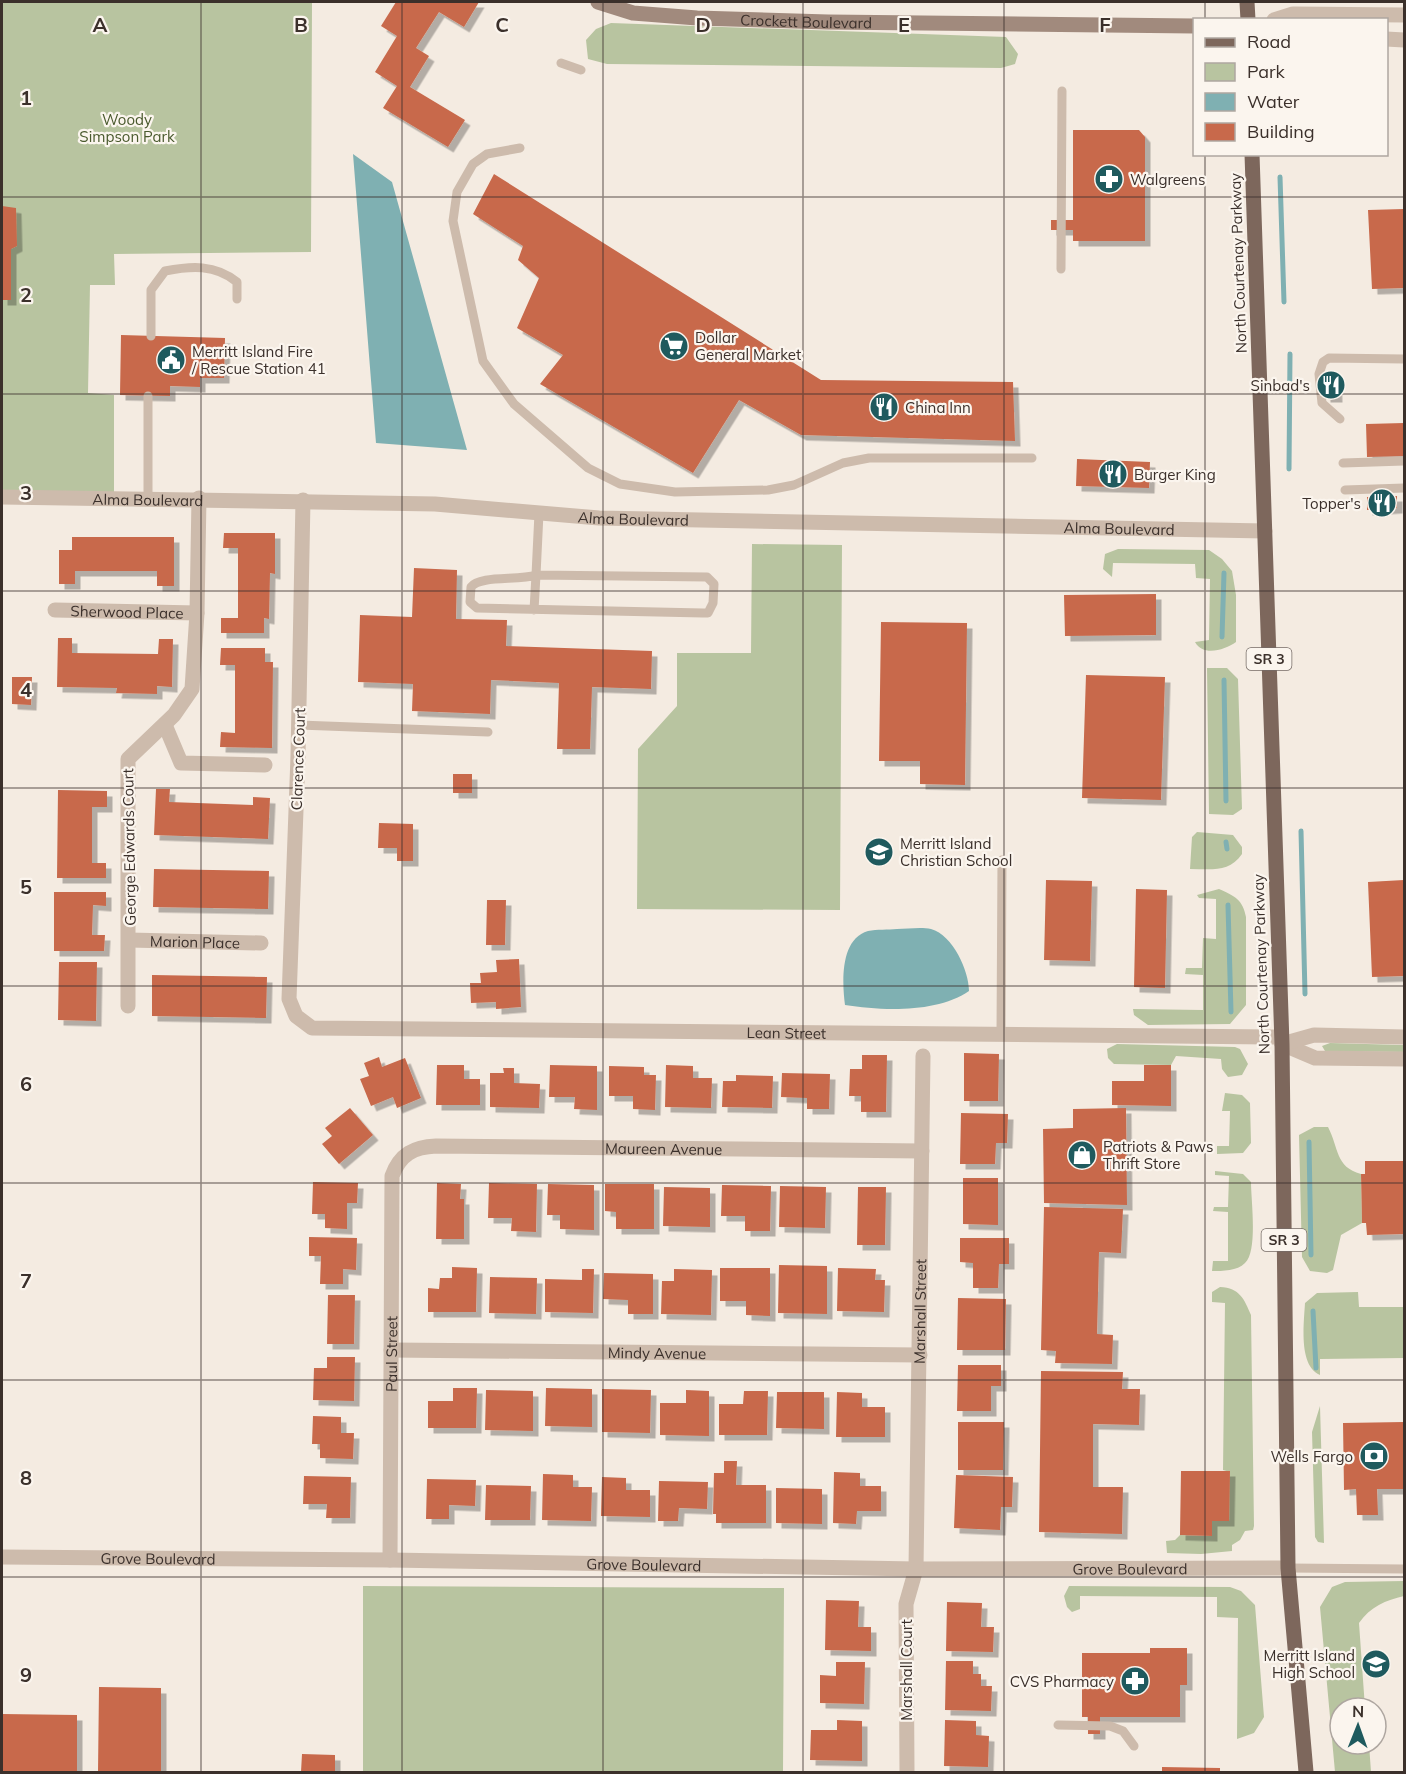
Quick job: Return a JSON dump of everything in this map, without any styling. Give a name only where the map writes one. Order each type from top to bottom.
[{"type":"main road","points":[[1248,2],[1248,18]]},
{"type":"main road","name":"North Courtenay Parkway","points":[[1252,156],[1281,1041],[1288,1568],[1306,1773]]},
{"type":"street","name":"Crockett Boulevard","points":[[598,2],[633,13],[697,18],[828,22],[1193,26]]},
{"type":"street","points":[[1280,18],[1293,14],[1404,15]]},
{"type":"street","points":[[1388,39],[1404,40]]},
{"type":"street","name":"Alma Boulevard","points":[[2,497],[200,498],[435,504],[599,519],[1265,531]]},
{"type":"street","name":"George Edwards Court","points":[[128,1006],[128,759],[165,725],[192,689],[200,498]]},
{"type":"street","name":"Clarence Court","points":[[296,1016],[289,999],[299,725],[303,500]]},
{"type":"street","name":"Sherwood Place","points":[[55,610],[197,612]]},
{"type":"street","points":[[165,725],[181,763],[265,765]]},
{"type":"street","name":"Marion Place","points":[[129,940],[261,943]]},
{"type":"street","name":"Lean Street","points":[[296,1016],[312,1029],[1001,1034],[1281,1041]]},
{"type":"street","points":[[1281,1041],[1314,1035],[1404,1036]]},
{"type":"street","points":[[1281,1041],[1315,1058],[1404,1059]]},
{"type":"street","name":"Marshall Street","points":[[916,1569],[923,1056]]},
{"type":"street","name":"Maureen Avenue","points":[[407,1153],[422,1147],[436,1146],[922,1151]]},
{"type":"street","name":"Paul Street","points":[[390,1560],[393,1176],[397,1163],[407,1153]]},
{"type":"street","name":"Mindy Avenue","points":[[392,1350],[920,1355]]},
{"type":"street","name":"Grove Boulevard","points":[[2,1557],[390,1560],[916,1569],[1288,1568]]},
{"type":"street","name":"Marshall Court","points":[[907,1773],[906,1604],[916,1569]]},
{"type":"lane","points":[[561,63],[581,70]]},
{"type":"lane","points":[[1061,270],[1062,91]]},
{"type":"lane","points":[[520,148],[487,154],[472,164],[457,192],[453,221],[457,247],[483,361],[514,404],[588,468],[620,484],[675,492],[768,490],[794,485],[843,463],[869,458],[1032,458]]},
{"type":"lane","points":[[151,336],[151,290],[165,271],[206,267],[226,274],[237,282],[237,299]]},
{"type":"lane","points":[[1340,419],[1322,403],[1319,374],[1323,362],[1329,358],[1404,359]]},
{"type":"lane","points":[[148,396],[148,498]]},
{"type":"lane","points":[[1343,463],[1404,461]]},
{"type":"lane","points":[[1345,490],[1404,488]]},
{"type":"lane","points":[[534,610],[539,513]]},
{"type":"lane","points":[[536,575],[707,577],[714,584],[713,603],[708,613],[703,614],[534,610],[474,608],[470,602],[471,587],[482,580],[526,578],[536,575]]},
{"type":"lane","points":[[299,725],[488,732]]},
{"type":"lane","points":[[1001,1034],[1002,860]]},
{"type":"lane","points":[[1288,1568],[1404,1569]]},
{"type":"lane","points":[[1058,1725],[1110,1726],[1123,1731],[1134,1746]]},
{"type":"green space","name":"Woody Simpson Park","points":[[2,2],[312,2],[311,252],[114,254],[115,285],[90,285],[88,393],[114,395],[114,497],[2,497]]},
{"type":"green space","points":[[611,23],[1006,37],[1018,54],[1015,64],[1001,68],[607,64],[588,59],[586,40],[596,29]]},
{"type":"green space","points":[[752,544],[842,545],[840,910],[637,909],[638,749],[677,706],[677,653],[751,653]]},
{"type":"green space","points":[[1118,549],[1209,550],[1222,559],[1232,571],[1236,595],[1236,642],[1209,651],[1199,647],[1195,642],[1209,640],[1210,579],[1196,578],[1195,564],[1113,563],[1112,577],[1103,569],[1105,554]]},
{"type":"green space","points":[[1207,668],[1227,668],[1238,679],[1242,809],[1233,815],[1209,814]]},
{"type":"green space","points":[[1197,832],[1233,835],[1242,847],[1242,854],[1231,864],[1219,869],[1190,869],[1192,837]]},
{"type":"green space","points":[[1219,889],[1237,899],[1243,906],[1246,917],[1246,1005],[1230,1024],[1148,1025],[1134,1015],[1133,1009],[1203,1010],[1203,975],[1185,974],[1186,968],[1202,968],[1203,938],[1216,939],[1216,899],[1199,898],[1197,895]]},
{"type":"green space","points":[[1330,1043],[1404,1045],[1404,1052],[1325,1051],[1322,1046]]},
{"type":"green space","points":[[1117,1044],[1235,1047],[1240,1049],[1248,1064],[1242,1075],[1228,1077],[1222,1069],[1221,1059],[1176,1056],[1171,1065],[1114,1064],[1108,1058],[1107,1049]]},
{"type":"green space","points":[[1225,1093],[1242,1095],[1250,1103],[1251,1143],[1243,1153],[1217,1154],[1217,1146],[1229,1146],[1230,1111],[1222,1111]]},
{"type":"green space","points":[[1314,1127],[1328,1127],[1342,1162],[1346,1167],[1361,1174],[1362,1223],[1341,1235],[1333,1270],[1327,1273],[1310,1271],[1302,1257],[1299,1135]]},
{"type":"green space","points":[[1215,1171],[1243,1174],[1251,1182],[1253,1237],[1249,1257],[1242,1266],[1225,1271],[1212,1271],[1213,1261],[1228,1261],[1228,1212],[1213,1211],[1214,1207],[1228,1207],[1229,1176],[1215,1175]]},
{"type":"green space","points":[[1220,1287],[1237,1292],[1251,1315],[1254,1526],[1253,1530],[1245,1531],[1240,1540],[1232,1545],[1232,1551],[1201,1554],[1167,1553],[1166,1541],[1175,1540],[1180,1535],[1212,1536],[1212,1521],[1230,1472],[1223,1470],[1225,1303],[1212,1302],[1212,1292]]},
{"type":"green space","points":[[1358,1292],[1359,1307],[1404,1307],[1404,1358],[1320,1359],[1320,1375],[1308,1363],[1305,1354],[1305,1303],[1317,1293]]},
{"type":"green space","points":[[1320,1406],[1324,1543],[1318,1542],[1315,1537],[1312,1432]]},
{"type":"green space","points":[[1404,1581],[1404,1596],[1379,1605],[1359,1623],[1364,1696],[1328,1696],[1320,1607],[1332,1587],[1345,1582]]},
{"type":"green space","points":[[363,1586],[784,1588],[783,1772],[363,1772]]},
{"type":"green space","points":[[1069,1586],[1230,1587],[1241,1591],[1255,1605],[1264,1717],[1254,1733],[1237,1739],[1238,1618],[1217,1617],[1217,1597],[1080,1596],[1080,1609],[1072,1612],[1067,1607],[1064,1596]]},
{"type":"green space","points":[[1334,1756],[1370,1756],[1371,1772],[1335,1772]]},
{"type":"water","points":[[353,154],[392,182],[467,450],[376,443]]},
{"type":"water","points":[[931,929],[939,933],[953,946],[963,964],[969,991],[956,998],[926,1007],[892,1009],[845,1005],[843,985],[845,962],[852,943],[868,931]]},
{"type":"building","points":[[396,2],[479,2],[464,27],[439,12],[416,48],[429,56],[410,87],[465,120],[448,147],[383,108],[397,86],[375,72],[397,36],[381,26]]},
{"type":"building","name":"Walgreens","points":[[1073,130],[1139,130],[1145,137],[1145,241],[1073,241],[1073,230],[1051,230],[1051,220],[1073,220]]},
{"type":"building","points":[[494,174],[821,380],[1013,382],[1015,441],[801,435],[739,400],[693,473],[540,384],[563,355],[517,328],[539,278],[518,260],[523,246],[473,214]]},
{"type":"building","points":[[2,206],[16,208],[17,246],[11,249],[11,300],[2,300]]},
{"type":"building","points":[[1404,209],[1404,288],[1372,289],[1368,210]]},
{"type":"building","points":[[121,335],[225,338],[224,378],[200,378],[200,387],[170,386],[170,396],[120,395]]},
{"type":"building","name":"Sinbad's","points":[[1324,372],[1336,372],[1337,397],[1325,397]]},
{"type":"building","points":[[1404,423],[1404,456],[1367,457],[1366,424]]},
{"type":"building","name":"Burger King","points":[[1077,459],[1150,462],[1149,488],[1076,486]]},
{"type":"building","name":"Topper's","points":[[1397,496],[1397,508],[1367,510],[1367,497]]},
{"type":"building","points":[[224,533],[275,533],[275,574],[270,573],[269,619],[264,618],[264,633],[221,633],[221,618],[238,618],[238,548],[223,548]]},
{"type":"building","points":[[72,537],[174,537],[174,586],[157,586],[157,571],[75,571],[75,584],[59,584],[59,550],[72,550]]},
{"type":"building","points":[[414,568],[457,570],[456,619],[507,620],[506,646],[652,651],[651,689],[592,687],[590,749],[557,749],[559,683],[491,680],[490,714],[412,711],[413,684],[358,682],[360,615],[412,617]]},
{"type":"building","points":[[1156,594],[1156,635],[1065,636],[1064,595]]},
{"type":"building","points":[[881,622],[967,623],[965,785],[920,784],[920,761],[879,761]]},
{"type":"building","points":[[58,638],[72,638],[72,653],[158,654],[159,639],[173,639],[172,687],[157,686],[157,694],[116,693],[117,688],[57,687]]},
{"type":"building","points":[[221,648],[265,648],[265,662],[273,662],[272,748],[220,747],[221,732],[235,733],[235,665],[220,665]]},
{"type":"building","points":[[1086,675],[1165,677],[1161,800],[1082,798]]},
{"type":"building","points":[[12,677],[32,677],[31,705],[12,704]]},
{"type":"building","points":[[453,774],[472,774],[472,793],[453,793]]},
{"type":"building","points":[[156,789],[170,789],[169,802],[253,805],[253,797],[270,798],[268,839],[154,835]]},
{"type":"building","points":[[58,790],[107,791],[107,807],[92,807],[92,863],[106,863],[106,878],[57,878]]},
{"type":"building","points":[[379,823],[413,824],[413,861],[397,861],[397,848],[378,848]]},
{"type":"building","points":[[154,869],[269,871],[268,909],[153,907]]},
{"type":"building","points":[[1046,880],[1092,881],[1090,961],[1044,960]]},
{"type":"building","points":[[1404,880],[1404,976],[1372,977],[1368,882]]},
{"type":"building","points":[[1136,889],[1167,890],[1165,988],[1134,987]]},
{"type":"building","points":[[54,892],[106,892],[106,906],[93,905],[92,935],[105,935],[104,951],[54,951]]},
{"type":"building","points":[[487,900],[506,900],[505,945],[486,945]]},
{"type":"building","points":[[519,959],[521,1007],[496,1009],[496,1002],[471,1003],[470,983],[481,983],[480,973],[497,972],[496,960]]},
{"type":"building","points":[[59,962],[97,962],[96,1021],[58,1020]]},
{"type":"building","points":[[152,975],[267,977],[266,1018],[152,1016]]},
{"type":"building","points":[[964,1053],[999,1054],[998,1101],[964,1101]]},
{"type":"building","points":[[862,1055],[887,1055],[886,1112],[861,1112],[861,1096],[849,1096],[850,1069],[862,1069]]},
{"type":"building","points":[[379,1057],[382,1067],[405,1058],[421,1098],[397,1108],[393,1097],[371,1106],[360,1079],[369,1076],[364,1063]]},
{"type":"building","points":[[437,1065],[464,1065],[464,1079],[480,1079],[480,1105],[436,1105]]},
{"type":"building","points":[[550,1065],[597,1066],[597,1110],[574,1109],[575,1097],[549,1097]]},
{"type":"building","points":[[666,1065],[693,1066],[693,1078],[712,1078],[711,1108],[665,1107]]},
{"type":"building","points":[[1144,1065],[1171,1065],[1171,1106],[1112,1105],[1112,1081],[1144,1081]]},
{"type":"building","points":[[609,1066],[644,1067],[644,1075],[656,1075],[655,1110],[633,1109],[633,1096],[609,1096]]},
{"type":"building","points":[[503,1068],[514,1068],[514,1083],[540,1084],[539,1108],[490,1107],[490,1073],[504,1073]]},
{"type":"building","points":[[782,1073],[830,1074],[829,1109],[807,1109],[807,1098],[781,1097]]},
{"type":"building","points":[[736,1075],[773,1076],[772,1108],[722,1107],[723,1081],[736,1081]]},
{"type":"building","points":[[350,1108],[373,1135],[339,1164],[322,1144],[332,1136],[325,1128]]},
{"type":"building","points":[[1126,1108],[1127,1205],[1044,1203],[1043,1129],[1073,1128],[1073,1109]]},
{"type":"building","points":[[961,1113],[1008,1114],[1007,1143],[996,1143],[995,1164],[960,1164]]},
{"type":"building","points":[[1365,1161],[1404,1161],[1404,1234],[1367,1235],[1366,1223],[1362,1223],[1361,1174],[1365,1174]]},
{"type":"building","points":[[963,1178],[998,1178],[998,1225],[963,1224]]},
{"type":"building","points":[[313,1182],[358,1183],[357,1203],[347,1203],[347,1229],[325,1228],[325,1214],[312,1214]]},
{"type":"building","points":[[437,1183],[461,1184],[460,1199],[464,1199],[464,1239],[436,1239]]},
{"type":"building","points":[[489,1183],[537,1184],[536,1232],[511,1231],[512,1218],[488,1218]]},
{"type":"building","points":[[548,1184],[594,1185],[594,1230],[560,1229],[560,1215],[547,1215]]},
{"type":"building","points":[[605,1184],[654,1184],[654,1229],[616,1229],[616,1212],[605,1211]]},
{"type":"building","points":[[722,1185],[771,1186],[770,1231],[745,1231],[745,1216],[721,1216]]},
{"type":"building","points":[[780,1186],[826,1187],[825,1228],[779,1227]]},
{"type":"building","points":[[664,1187],[710,1188],[710,1227],[663,1226]]},
{"type":"building","points":[[858,1187],[886,1187],[885,1245],[857,1245]]},
{"type":"building","points":[[1044,1207],[1123,1209],[1121,1253],[1099,1252],[1097,1334],[1113,1335],[1112,1364],[1055,1363],[1056,1351],[1041,1350]]},
{"type":"building","points":[[309,1237],[357,1238],[356,1270],[343,1269],[343,1284],[320,1284],[321,1256],[309,1256]]},
{"type":"building","points":[[960,1238],[1009,1238],[1009,1264],[999,1264],[998,1288],[973,1288],[973,1263],[960,1262]]},
{"type":"building","points":[[779,1265],[827,1266],[827,1314],[778,1313]]},
{"type":"building","points":[[452,1267],[477,1268],[476,1312],[428,1312],[428,1288],[439,1289],[440,1278],[452,1278]]},
{"type":"building","points":[[720,1268],[770,1268],[770,1316],[746,1315],[746,1301],[720,1301]]},
{"type":"building","points":[[838,1268],[876,1269],[875,1280],[885,1280],[884,1312],[837,1311]]},
{"type":"building","points":[[582,1269],[594,1269],[593,1313],[545,1312],[545,1279],[582,1280]]},
{"type":"building","points":[[674,1269],[712,1270],[711,1315],[661,1314],[662,1281],[674,1281]]},
{"type":"building","points":[[604,1273],[653,1274],[653,1314],[628,1314],[628,1300],[603,1299]]},
{"type":"building","points":[[490,1277],[537,1278],[536,1314],[489,1313]]},
{"type":"building","points":[[328,1295],[355,1295],[354,1344],[327,1344]]},
{"type":"building","points":[[958,1298],[1006,1299],[1005,1350],[957,1350]]},
{"type":"building","points":[[327,1357],[355,1357],[354,1401],[313,1400],[314,1368],[327,1368]]},
{"type":"building","points":[[958,1365],[1001,1365],[1001,1386],[991,1386],[991,1411],[957,1411]]},
{"type":"building","points":[[1041,1371],[1123,1372],[1122,1389],[1140,1389],[1139,1425],[1093,1424],[1093,1487],[1123,1487],[1122,1534],[1039,1532]]},
{"type":"building","points":[[453,1388],[477,1388],[476,1428],[428,1428],[428,1401],[453,1401]]},
{"type":"building","points":[[546,1388],[592,1389],[592,1427],[545,1426]]},
{"type":"building","points":[[602,1389],[651,1390],[650,1433],[602,1432]]},
{"type":"building","points":[[486,1390],[533,1391],[533,1431],[485,1430]]},
{"type":"building","points":[[686,1390],[709,1391],[709,1436],[660,1435],[660,1403],[686,1403]]},
{"type":"building","points":[[744,1391],[768,1391],[767,1435],[719,1435],[719,1404],[743,1404]]},
{"type":"building","points":[[777,1392],[824,1392],[824,1429],[776,1428]]},
{"type":"building","points":[[837,1392],[862,1393],[862,1407],[885,1407],[885,1437],[836,1437]]},
{"type":"building","points":[[313,1416],[341,1417],[341,1433],[354,1433],[353,1459],[320,1458],[320,1444],[312,1444]]},
{"type":"building","points":[[958,1422],[1004,1422],[1003,1470],[958,1470]]},
{"type":"building","name":"Wells Fargo","points":[[1404,1422],[1404,1489],[1377,1489],[1378,1515],[1357,1515],[1356,1489],[1344,1490],[1343,1423]]},
{"type":"building","points":[[724,1461],[737,1461],[736,1485],[766,1485],[766,1523],[716,1523],[716,1514],[713,1514],[714,1473],[724,1473]]},
{"type":"building","points":[[1181,1471],[1230,1471],[1229,1521],[1212,1521],[1212,1536],[1180,1535]]},
{"type":"building","points":[[834,1472],[860,1473],[860,1486],[881,1486],[881,1511],[857,1511],[856,1524],[833,1523]]},
{"type":"building","points":[[543,1474],[573,1475],[573,1487],[592,1487],[591,1521],[542,1520]]},
{"type":"building","points":[[956,1475],[1013,1477],[1012,1507],[1001,1507],[1000,1530],[954,1528]]},
{"type":"building","points":[[304,1476],[351,1477],[350,1518],[326,1518],[327,1504],[303,1504]]},
{"type":"building","points":[[602,1477],[626,1478],[626,1490],[650,1490],[650,1517],[601,1516]]},
{"type":"building","points":[[427,1479],[476,1480],[475,1506],[449,1505],[449,1519],[426,1519]]},
{"type":"building","points":[[659,1481],[708,1482],[707,1509],[679,1508],[678,1521],[658,1521]]},
{"type":"building","points":[[486,1485],[531,1486],[530,1520],[485,1520]]},
{"type":"building","points":[[776,1488],[822,1489],[822,1524],[776,1523]]},
{"type":"building","points":[[826,1600],[859,1601],[858,1627],[871,1627],[871,1651],[825,1650]]},
{"type":"building","points":[[947,1602],[982,1603],[981,1627],[994,1627],[993,1652],[946,1651]]},
{"type":"building","name":"CVS Pharmacy","points":[[1150,1648],[1187,1648],[1187,1685],[1180,1685],[1180,1717],[1100,1717],[1100,1734],[1088,1734],[1088,1717],[1082,1717],[1082,1653],[1150,1653]]},
{"type":"building","points":[[946,1661],[973,1661],[973,1674],[981,1674],[981,1686],[992,1686],[991,1711],[945,1710]]},
{"type":"building","points":[[836,1662],[865,1662],[864,1704],[820,1703],[820,1675],[836,1676]]},
{"type":"building","points":[[99,1687],[161,1688],[161,1772],[98,1772]]},
{"type":"building","points":[[2,1714],[77,1715],[77,1772],[2,1772]]},
{"type":"building","points":[[837,1720],[862,1721],[862,1761],[810,1760],[811,1730],[837,1730]]},
{"type":"building","points":[[945,1720],[976,1721],[976,1735],[989,1736],[988,1767],[944,1766]]},
{"type":"building","points":[[302,1754],[335,1755],[335,1772],[301,1772]]},
{"type":"building","points":[[1162,1767],[1220,1768],[1220,1772],[1162,1772]]},
{"type":"waterway","points":[[1280,177],[1284,302]]},
{"type":"waterway","points":[[1289,469],[1290,354]]},
{"type":"waterway","points":[[1222,637],[1224,573]]},
{"type":"waterway","points":[[1224,680],[1226,801]]},
{"type":"waterway","points":[[1301,831],[1305,994]]},
{"type":"waterway","points":[[1226,842],[1227,849]]},
{"type":"waterway","points":[[1228,905],[1231,1012]]},
{"type":"waterway","points":[[1309,1142],[1311,1255]]},
{"type":"waterway","points":[[1313,1311],[1316,1368]]},
{"type":"place","name":"Walgreens","points":[[1109,179]]},
{"type":"place","name":"Dollar General Market","points":[[674,346]]},
{"type":"place","name":"Merritt Island Fire / Rescue Station 41","points":[[171,360]]},
{"type":"place","name":"Sinbad's","points":[[1331,385]]},
{"type":"place","name":"China Inn","points":[[884,407]]},
{"type":"place","name":"Burger King","points":[[1113,474]]},
{"type":"place","name":"Topper's","points":[[1382,503]]},
{"type":"place","name":"Merritt Island Christian School","points":[[879,852]]},
{"type":"place","name":"Patriots & Paws Thrift Store","points":[[1082,1155]]},
{"type":"place","name":"Wells Fargo","points":[[1374,1456]]},
{"type":"place","name":"Merritt Island High School","points":[[1376,1664]]},
{"type":"place","name":"CVS Pharmacy","points":[[1135,1681]]}]
